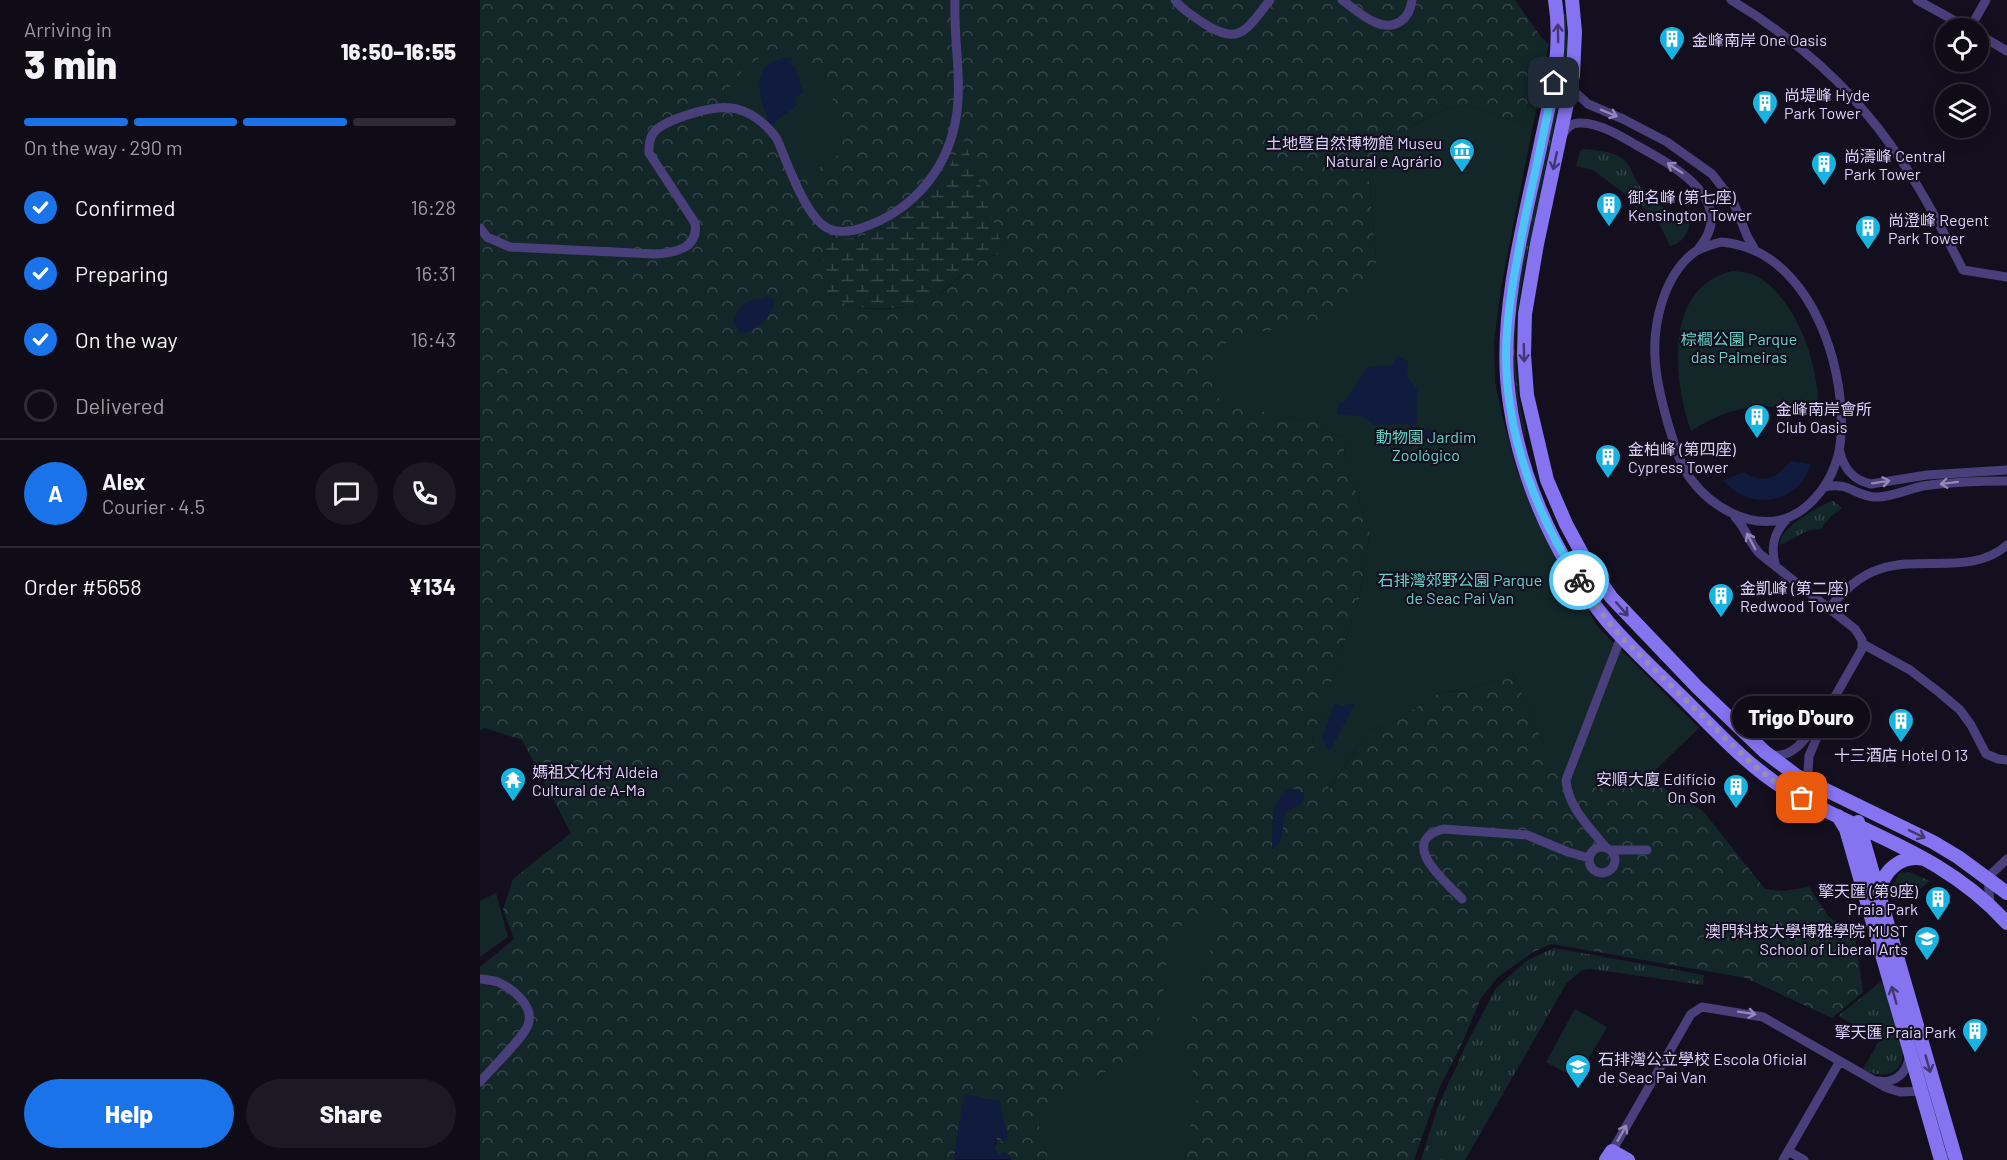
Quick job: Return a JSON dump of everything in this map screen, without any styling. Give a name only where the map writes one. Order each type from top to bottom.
[{"type":"main road","points":[[1556,0],[1559,36],[1554,83],[1515,269],[1508,315],[1508,380],[1521,454],[1541,511],[1564,558],[1621,637],[1752,764],[1789,791],[1929,860],[1966,884],[1990,904],[2007,923]]},
{"type":"main road","points":[[1572,0],[1575,32],[1573,75],[1538,244],[1526,314],[1524,355],[1527,395],[1547,480],[1576,543],[1611,597],[1697,687],[1765,752],[1797,776],[1933,842],[1988,877],[2007,893]]},
{"type":"main road","points":[[1846,800],[1852,806],[1859,826],[1881,901],[1928,1090],[1941,1160]]},
{"type":"main road","points":[[1836,815],[1846,829],[1908,1047],[1956,1160]]},
{"type":"main road","points":[[1851,848],[1852,839],[1859,826],[1869,820],[1886,819]]},
{"type":"main road","points":[[1881,901],[1880,890],[1889,870],[1908,859],[1929,860]]},
{"type":"main road","points":[[1609,1155],[1628,1160]]},
{"type":"street","points":[[480,228],[487,237],[510,247],[654,254],[677,252],[686,248],[694,235],[695,223],[649,153],[649,146],[654,132],[660,127],[699,111],[713,108],[740,110],[757,119],[771,131],[777,139],[807,206],[815,219],[824,226],[831,230],[856,230],[896,213],[916,196],[940,165],[954,131],[959,97],[955,0]]},
{"type":"street","points":[[1175,0],[1181,8],[1215,30],[1230,35],[1245,30],[1270,0]]},
{"type":"street","points":[[1342,0],[1371,20],[1387,26],[1402,20],[1408,14],[1412,0]]},
{"type":"street","points":[[1731,0],[1769,26],[1834,79],[1865,111],[1919,188],[1963,270],[2007,277]]},
{"type":"street","points":[[1917,0],[1950,18]]},
{"type":"street","points":[[1975,18],[1986,0]]},
{"type":"street","points":[[1989,40],[2007,51]]},
{"type":"street","points":[[1573,75],[1575,92],[1588,104],[1667,142],[1712,174],[1733,201],[1755,250]]},
{"type":"street","points":[[1560,139],[1572,124],[1583,122],[1592,125],[1625,138],[1685,175],[1702,191],[1712,220],[1708,237],[1672,278],[1660,311],[1655,340],[1658,382],[1674,442],[1689,477],[1707,496],[1742,519],[1762,523],[1788,518]]},
{"type":"street","points":[[1697,250],[1721,242],[1742,245],[1755,250],[1777,264],[1795,282],[1820,323],[1833,360],[1841,410],[1840,452],[1824,487],[1810,504],[1788,518],[1776,532],[1773,556],[1777,567]]},
{"type":"street","points":[[1840,452],[1845,467],[1851,474],[1864,483],[1871,484],[1935,474],[2007,470]]},
{"type":"street","points":[[1824,487],[1841,485],[1860,494],[1876,497],[1922,486],[1958,482],[2007,481]]},
{"type":"street","points":[[1728,511],[1745,530],[1757,552],[1855,629],[1861,636],[1863,644],[1860,656],[1833,700],[1796,748],[1781,756],[1765,752]]},
{"type":"street","points":[[1829,608],[1850,585],[1880,569],[1897,565],[1975,562],[1990,557],[2007,545]]},
{"type":"street","points":[[1589,858],[1594,870],[1605,873],[1614,865],[1614,856],[1572,805],[1567,793],[1566,780],[1621,637]]},
{"type":"street","points":[[1863,644],[1910,670],[1940,693],[1960,710],[1971,725],[1986,754],[2007,760]]},
{"type":"street","points":[[1816,786],[1808,772],[1807,764],[1833,700]]},
{"type":"street","points":[[1462,899],[1426,860],[1424,846],[1430,834],[1436,831],[1443,829],[1527,835],[1589,858]]},
{"type":"street","points":[[1589,858],[1598,848],[1647,850]]},
{"type":"street","points":[[1990,904],[1988,877],[2007,859]]},
{"type":"street","points":[[480,979],[498,982],[519,996],[530,1016],[527,1028],[480,1082]]},
{"type":"street","points":[[1609,1155],[1691,1014],[1699,1008],[1707,1007],[1763,1017],[1887,1088],[1900,1092],[1928,1090]]},
{"type":"street","points":[[1872,1080],[1889,1081],[1904,1072],[1908,1064],[1908,1047]]},
{"type":"street","points":[[1783,1160],[1840,1061]]},
{"type":"street","points":[[1788,1151],[1804,1160]]},
{"type":"green space","points":[[480,0],[1515,0],[1542,38],[1549,44],[1541,38],[1524,125],[1469,105],[1444,109],[1410,127],[1369,178],[1377,270],[1281,417],[1323,422],[1324,430],[1346,439],[1344,452],[1370,533],[1359,599],[1312,741],[1330,789],[1367,731],[1388,725],[1441,692],[1468,691],[1513,672],[1543,742],[1565,783],[1616,772],[1647,778],[1703,811],[1765,889],[1783,891],[1809,887],[1828,916],[1855,936],[1863,992],[1832,1018],[1746,978],[1552,944],[1533,952],[1498,977],[1481,998],[1460,1048],[1440,1086],[1414,1160],[1012,1160],[999,1155],[994,1149],[997,1142],[996,1137],[1008,1139],[965,1094],[954,1159],[956,1160],[480,1160],[480,967],[514,939],[503,910],[513,879],[571,833],[522,740],[485,728],[480,730]],"holes":[[[964,141],[1005,254],[992,256],[973,264],[935,297],[914,305],[903,308],[866,309],[839,300],[827,287],[824,233],[840,239],[856,238],[892,223],[924,200],[949,168]],[[1290,789],[1298,790],[1304,794],[1304,798],[1298,806],[1286,811],[1272,849],[1275,806]]]},
{"type":"green space","points":[[1566,14],[1567,49],[1564,79],[1524,269],[1516,318],[1518,396],[1526,436],[1524,437],[1516,394],[1512,343],[1515,309],[1533,207],[1561,82],[1565,43],[1563,15]]},
{"type":"green space","name":"石排灣郊野公園 Parque de Seac Pai Van","points":[[1541,38],[1549,44],[1501,288],[1494,342],[1495,382],[1502,415],[1517,471],[1543,532],[1598,627],[1699,728],[1647,778],[1613,772],[1565,784],[1543,742],[1513,672],[1468,691],[1441,692],[1388,725],[1367,731],[1329,790],[1312,741],[1359,599],[1370,533],[1344,452],[1346,439],[1324,430],[1323,422],[1281,417],[1209,395],[1228,336],[1316,324],[1377,270],[1369,178],[1410,127],[1444,109],[1469,105],[1524,125]]},
{"type":"green space","points":[[791,47],[805,55],[836,104],[843,151],[801,181],[783,142],[746,108],[723,96],[743,70],[768,51]]},
{"type":"green space","points":[[964,140],[1005,254],[984,258],[937,296],[912,305],[878,309],[846,304],[834,297],[827,287],[824,274],[824,232],[840,239],[856,237],[880,229],[903,215],[924,199],[936,186]]},
{"type":"green space","points":[[1583,149],[1607,152],[1620,157],[1628,164],[1640,187],[1652,199],[1674,213],[1689,217],[1689,226],[1682,239],[1670,246],[1656,217],[1593,170],[1576,166],[1580,151]]},
{"type":"green space","name":"棕櫚公園 Parque das Palmeiras","points":[[1733,271],[1760,278],[1774,289],[1786,304],[1805,339],[1811,359],[1816,379],[1818,415],[1784,408],[1753,407],[1722,415],[1691,431],[1680,387],[1678,362],[1679,338],[1684,315],[1694,295],[1710,280]]},
{"type":"green space","points":[[1833,501],[1842,508],[1830,517],[1821,529],[1809,530],[1780,545],[1782,536],[1791,526],[1813,510]]},
{"type":"green space","points":[[1909,872],[1930,881],[1915,893],[1908,885],[1893,894],[1893,886],[1899,873]]},
{"type":"green space","points":[[496,893],[508,937],[480,957],[480,901]]},
{"type":"green space","points":[[1223,904],[1186,1039],[1186,1053],[1200,1088],[1187,1138],[1176,1160],[1049,1160],[1039,1125],[1047,1107],[1061,1094],[1140,1051],[1152,1036],[1161,1014],[1168,947],[1184,922]]},
{"type":"green space","points":[[1554,948],[1704,975],[1703,985],[1592,969],[1582,970],[1566,984],[1465,1160],[1421,1160],[1437,1109],[1465,1047],[1496,988],[1526,961]]},
{"type":"green space","points":[[1882,981],[1902,1042],[1903,1052],[1902,1061],[1898,1067],[1894,1072],[1888,1074],[1872,1073],[1863,1069],[1880,1040],[1838,1016]]},
{"type":"green space","points":[[1575,1009],[1607,1027],[1577,1079],[1546,1062]]},
{"type":"water","points":[[793,58],[790,64],[795,67],[803,93],[795,97],[797,105],[770,126],[763,107],[761,77],[764,69],[771,62]]},
{"type":"water","points":[[768,296],[775,302],[770,313],[757,328],[740,332],[733,321],[742,307],[746,302]]},
{"type":"water","points":[[1399,356],[1408,362],[1407,377],[1417,389],[1417,420],[1414,424],[1420,434],[1428,428],[1434,434],[1436,442],[1425,437],[1417,438],[1407,424],[1374,425],[1364,417],[1337,414],[1338,404],[1344,403],[1366,368],[1392,366],[1395,358]]},
{"type":"water","points":[[1791,461],[1811,464],[1802,482],[1793,490],[1773,499],[1762,500],[1741,495],[1723,480],[1744,472],[1758,478],[1769,478],[1780,472]]},
{"type":"water","points":[[1335,703],[1342,706],[1352,703],[1354,705],[1330,751],[1322,739]]},
{"type":"water","points":[[1290,789],[1304,794],[1304,799],[1298,806],[1286,811],[1281,838],[1272,849],[1275,807],[1283,794]]},
{"type":"water","points":[[964,1094],[1000,1101],[1008,1139],[1002,1142],[997,1137],[994,1149],[999,1155],[1005,1152],[1012,1159],[954,1159]]},
{"type":"way so far","points":[[1579,580],[1621,637],[1726,741],[1776,783],[1802,798]]},
{"type":"place","name":"金峰南岸 One Oasis","points":[[1672,62]]},
{"type":"place","name":"尚堤峰 Hyde Park Tower","points":[[1765,126]]},
{"type":"place","name":"土地暨自然博物館 Museu Natural e Agrário","points":[[1462,174]]},
{"type":"place","name":"尚濤峰 Central Park Tower","points":[[1824,187]]},
{"type":"place","name":"御名峰 (第七座) Kensington Tower","points":[[1609,228]]},
{"type":"place","name":"尚澄峰 Regent Park Tower","points":[[1868,251]]},
{"type":"place","name":"金峰南岸會所 Club Oasis","points":[[1757,440]]},
{"type":"place","name":"金柏峰 (第四座) Cypress Tower","points":[[1608,480]]},
{"type":"place","name":"金凱峰 (第二座) Redwood Tower","points":[[1721,619]]},
{"type":"place","name":"十三酒店 Hotel O 13","points":[[1901,744]]},
{"type":"place","name":"Trigo D'ouro","points":[[1802,798]]},
{"type":"place","name":"媽祖文化村 Aldeia Cultural de A-Ma","points":[[513,803]]},
{"type":"place","name":"安順大廈 Edifício On Son","points":[[1736,810]]},
{"type":"place","name":"擎天匯 (第9座) Praia Park","points":[[1938,922]]},
{"type":"place","name":"澳門科技大學博雅學院 MUST School of Liberal Arts","points":[[1927,962]]},
{"type":"place","name":"擎天匯 Praia Park","points":[[1975,1054]]},
{"type":"place","name":"石排灣公立學校 Escola Oficial de Seac Pai Van","points":[[1578,1090]]},
{"type":"route","points":[[1554,83],[1515,269],[1508,315],[1506,353],[1512,411],[1525,469],[1541,511],[1564,558],[1579,580]]},
{"type":"park label","name":"動物園 Jardim Zoológico","points":[[1426,445]]}]
